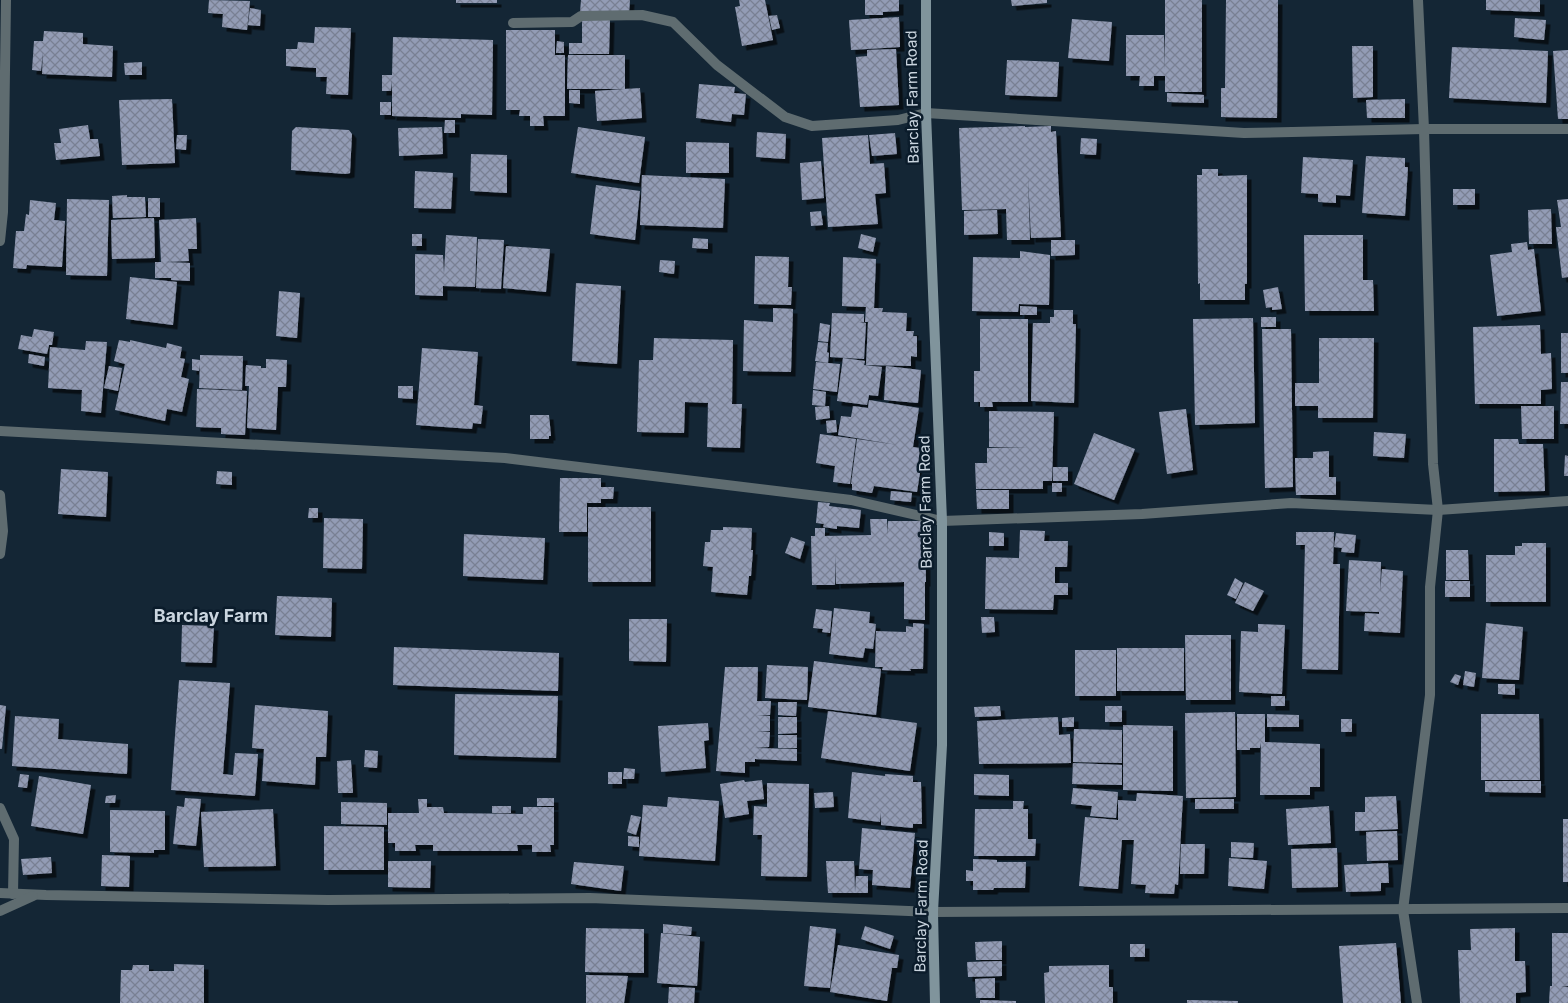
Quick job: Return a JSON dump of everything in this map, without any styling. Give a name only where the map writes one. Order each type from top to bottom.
[{"type":"street","points":[[0,241],[3,212],[6,0]]},
{"type":"street","name":"Barclay Farm Road","points":[[926,0],[926,113],[942,521],[942,745],[932,912],[935,1003]]},
{"type":"street","points":[[1417,1003],[1403,910],[1430,695],[1430,587],[1438,510],[1433,464],[1424,129],[1418,0]]},
{"type":"street","points":[[513,23],[572,22],[581,16],[635,15],[674,22],[717,65],[777,111],[785,117],[812,126],[898,120],[926,113],[1244,133],[1424,129],[1568,129]]},
{"type":"street","points":[[0,431],[505,458],[851,500],[942,521],[1142,514],[1292,503],[1438,510],[1568,501]]},
{"type":"street","points":[[0,495],[3,531],[0,554]]},
{"type":"street","points":[[0,808],[14,839],[13,894]]},
{"type":"street","points":[[0,893],[328,900],[590,898],[932,912],[1568,908]]},
{"type":"street","points":[[0,911],[34,895]]},
{"type":"building","points":[[209,0],[250,1],[247,30],[222,27],[223,14],[208,13]]},
{"type":"building","points":[[456,0],[497,0],[497,3],[456,3]]},
{"type":"building","points":[[581,0],[630,0],[629,13],[580,12]]},
{"type":"building","points":[[739,0],[765,0],[773,40],[742,46],[735,7],[740,6]]},
{"type":"building","points":[[865,0],[899,0],[899,11],[883,12],[883,15],[865,15]]},
{"type":"building","points":[[1011,0],[1047,0],[1047,3],[1012,6]]},
{"type":"building","points":[[1165,0],[1202,0],[1202,92],[1165,92],[1165,76],[1154,76],[1154,86],[1139,86],[1140,76],[1126,76],[1126,35],[1164,35],[1165,70]]},
{"type":"building","points":[[1226,0],[1278,0],[1277,118],[1221,117],[1221,88],[1225,88]]},
{"type":"building","points":[[1486,0],[1540,0],[1540,12],[1486,10]]},
{"type":"building","points":[[250,8],[261,10],[260,26],[248,25]]},
{"type":"building","points":[[777,15],[780,28],[772,30],[769,16]]},
{"type":"building","points":[[899,17],[900,47],[851,50],[849,20]]},
{"type":"building","points":[[582,18],[610,18],[609,54],[569,54],[569,43],[582,43]]},
{"type":"building","points":[[1515,18],[1546,20],[1544,40],[1514,37]]},
{"type":"building","points":[[1072,19],[1112,22],[1109,61],[1068,58]]},
{"type":"building","points":[[315,27],[351,28],[348,95],[326,94],[327,77],[316,77],[316,68],[286,66],[286,49],[297,49],[298,42],[314,43]]},
{"type":"building","points":[[506,30],[555,30],[555,55],[565,55],[565,116],[543,116],[544,126],[530,126],[530,116],[519,116],[520,110],[506,110]]},
{"type":"building","points":[[44,31],[83,33],[83,44],[113,46],[112,77],[42,74],[43,52],[41,71],[32,70],[34,41],[43,41]]},
{"type":"building","points":[[393,37],[493,40],[492,115],[461,114],[461,118],[392,116],[392,80],[391,91],[382,91],[382,75],[392,75]]},
{"type":"building","points":[[557,41],[564,42],[564,53],[556,53]]},
{"type":"building","points":[[1352,46],[1373,46],[1373,97],[1353,98]]},
{"type":"building","points":[[1452,47],[1548,51],[1546,103],[1449,98]]},
{"type":"building","points":[[896,49],[899,105],[860,107],[856,57],[867,56],[867,50]]},
{"type":"building","points":[[1568,50],[1568,119],[1558,119],[1553,51]]},
{"type":"building","points":[[568,55],[625,55],[625,89],[567,89]]},
{"type":"building","points":[[1007,60],[1059,62],[1057,97],[1005,95]]},
{"type":"building","points":[[142,62],[142,75],[125,75],[124,63]]},
{"type":"building","points":[[699,84],[735,87],[734,93],[746,94],[744,115],[732,114],[731,122],[696,118]]},
{"type":"building","points":[[640,88],[642,118],[597,121],[595,91]]},
{"type":"building","points":[[569,90],[580,90],[580,104],[569,103]]},
{"type":"building","points":[[1167,93],[1204,95],[1204,103],[1167,102]]},
{"type":"building","points":[[172,99],[175,163],[122,165],[119,100]]},
{"type":"building","points":[[1405,99],[1405,118],[1367,118],[1366,100]]},
{"type":"building","points":[[380,102],[391,102],[391,115],[380,115]]},
{"type":"building","points":[[445,120],[455,120],[455,133],[444,133]]},
{"type":"building","points":[[88,125],[90,139],[98,139],[100,156],[56,160],[54,143],[61,143],[59,129]]},
{"type":"building","points":[[1051,126],[1051,132],[1056,131],[1061,237],[1031,238],[1028,176],[1030,240],[1007,240],[1006,209],[962,210],[959,128]]},
{"type":"building","points":[[296,127],[349,130],[352,134],[350,173],[291,170],[292,131]]},
{"type":"building","points":[[442,127],[443,154],[399,156],[398,128]]},
{"type":"building","points":[[578,127],[645,137],[639,183],[571,173]]},
{"type":"building","points":[[757,132],[786,134],[785,159],[756,157]]},
{"type":"building","points":[[895,133],[897,154],[872,156],[869,135]]},
{"type":"building","points":[[177,135],[187,135],[186,150],[176,149]]},
{"type":"building","points":[[868,135],[870,164],[884,163],[886,193],[875,194],[878,224],[828,227],[822,138]]},
{"type":"building","points":[[1081,138],[1097,139],[1096,155],[1080,154]]},
{"type":"building","points":[[686,142],[729,143],[729,173],[686,173]]},
{"type":"building","points":[[471,154],[507,155],[507,193],[470,191]]},
{"type":"building","points":[[1366,156],[1405,158],[1405,167],[1408,167],[1405,216],[1362,213]]},
{"type":"building","points":[[1303,157],[1353,160],[1350,196],[1336,195],[1336,203],[1318,202],[1318,194],[1301,193]]},
{"type":"building","points":[[821,161],[824,198],[802,200],[800,163]]},
{"type":"building","points":[[1202,169],[1218,169],[1218,176],[1247,175],[1247,284],[1245,284],[1245,300],[1200,300],[1200,283],[1198,284],[1197,175],[1202,175]]},
{"type":"building","points":[[415,171],[453,173],[451,209],[414,208]]},
{"type":"building","points":[[642,175],[725,179],[723,228],[640,225]]},
{"type":"building","points":[[596,185],[640,191],[635,240],[590,234]]},
{"type":"building","points":[[1453,189],[1475,189],[1475,205],[1453,205]]},
{"type":"building","points":[[127,195],[127,197],[145,197],[146,217],[113,218],[112,196]]},
{"type":"building","points":[[148,198],[160,198],[160,217],[148,217]]},
{"type":"building","points":[[67,199],[109,200],[107,276],[66,275]]},
{"type":"building","points":[[1568,199],[1568,277],[1562,278],[1556,227],[1561,227],[1557,200]]},
{"type":"building","points":[[30,200],[56,203],[54,220],[65,221],[62,267],[27,265],[26,269],[13,268],[16,231],[24,231],[26,214],[29,215]]},
{"type":"building","points":[[1551,209],[1552,244],[1529,244],[1528,210]]},
{"type":"building","points":[[997,210],[998,234],[964,235],[964,211]]},
{"type":"building","points":[[821,211],[823,225],[811,226],[810,212]]},
{"type":"building","points":[[154,218],[155,258],[112,259],[111,220]]},
{"type":"building","points":[[196,218],[197,249],[188,249],[189,261],[165,262],[190,263],[190,281],[155,278],[155,262],[161,262],[159,220]]},
{"type":"building","points":[[412,234],[422,234],[422,246],[412,246]]},
{"type":"building","points":[[861,234],[876,238],[873,252],[858,248]]},
{"type":"building","points":[[446,235],[477,237],[475,287],[443,286],[443,296],[415,295],[415,254],[443,255],[444,274]]},
{"type":"building","points":[[1304,235],[1363,235],[1363,280],[1373,280],[1374,311],[1305,311]]},
{"type":"building","points":[[693,238],[708,239],[708,249],[692,248]]},
{"type":"building","points":[[478,239],[504,240],[501,289],[476,288]]},
{"type":"building","points":[[1051,240],[1075,240],[1075,255],[1051,256]]},
{"type":"building","points":[[1527,242],[1528,250],[1534,249],[1541,311],[1497,316],[1490,255],[1512,252],[1511,244]]},
{"type":"building","points":[[506,246],[550,249],[546,292],[503,288]]},
{"type":"building","points":[[1020,251],[1050,255],[1049,305],[1019,304],[1018,312],[972,311],[973,257],[1020,258]]},
{"type":"building","points":[[755,256],[789,257],[788,287],[792,287],[791,305],[754,304]]},
{"type":"building","points":[[843,257],[876,259],[874,308],[883,308],[882,312],[907,313],[906,331],[914,331],[913,336],[917,336],[917,357],[911,356],[911,366],[866,365],[868,322],[865,322],[866,307],[842,306]]},
{"type":"building","points":[[660,260],[675,261],[674,274],[659,272]]},
{"type":"building","points":[[130,277],[177,282],[173,325],[126,319]]},
{"type":"building","points":[[576,283],[621,286],[617,364],[572,361]]},
{"type":"building","points":[[1278,287],[1282,309],[1272,310],[1272,307],[1266,308],[1263,290]]},
{"type":"building","points":[[279,291],[300,293],[297,338],[276,336]]},
{"type":"building","points":[[1020,306],[1037,307],[1037,315],[1020,315]]},
{"type":"building","points":[[773,308],[793,309],[791,372],[743,371],[744,320],[773,322]]},
{"type":"building","points":[[1054,310],[1073,310],[1073,324],[1076,324],[1074,403],[1031,401],[1033,323],[1050,323],[1050,317],[1054,317]]},
{"type":"building","points":[[832,313],[864,314],[864,322],[859,322],[866,323],[864,359],[830,357]]},
{"type":"building","points":[[1261,317],[1276,317],[1276,327],[1261,327]]},
{"type":"building","points":[[1253,318],[1255,423],[1195,425],[1193,319]]},
{"type":"building","points":[[980,319],[1028,319],[1028,402],[992,402],[993,407],[980,407],[980,402],[974,402],[974,371],[980,371]]},
{"type":"building","points":[[820,323],[830,325],[828,342],[818,341]]},
{"type":"building","points":[[1540,325],[1541,354],[1551,353],[1552,389],[1541,390],[1541,404],[1475,404],[1473,327]]},
{"type":"building","points":[[34,329],[54,332],[52,345],[49,345],[47,354],[18,349],[21,335],[32,337]]},
{"type":"building","points":[[1262,329],[1291,329],[1293,487],[1265,488]]},
{"type":"building","points":[[1561,333],[1568,333],[1568,373],[1561,373]]},
{"type":"building","points":[[654,338],[733,340],[732,404],[742,404],[740,448],[707,447],[708,403],[685,402],[684,433],[637,432],[639,360],[653,360]]},
{"type":"building","points":[[1319,338],[1374,338],[1373,418],[1318,418],[1318,406],[1295,406],[1295,383],[1319,383]]},
{"type":"building","points":[[119,340],[130,342],[130,340],[166,348],[167,343],[182,347],[180,358],[185,359],[181,377],[189,379],[182,412],[167,409],[165,421],[115,410],[125,364],[114,361]]},
{"type":"building","points":[[86,341],[107,342],[101,413],[81,411],[82,390],[48,388],[50,347],[85,350]]},
{"type":"building","points":[[818,342],[828,343],[828,363],[815,361]]},
{"type":"building","points":[[422,348],[478,352],[474,405],[483,406],[481,424],[473,423],[472,429],[416,425]]},
{"type":"building","points":[[29,354],[45,357],[44,366],[28,363]]},
{"type":"building","points":[[200,355],[243,356],[242,390],[199,388],[200,364],[199,371],[192,370],[192,359],[200,360]]},
{"type":"building","points":[[843,358],[865,361],[864,365],[882,367],[878,396],[869,395],[867,405],[837,401]]},
{"type":"building","points":[[266,359],[287,360],[286,387],[278,387],[276,430],[247,428],[249,386],[245,386],[246,365],[266,368]]},
{"type":"building","points":[[816,362],[840,364],[837,392],[813,389]]},
{"type":"building","points":[[109,366],[122,368],[118,391],[104,388]]},
{"type":"building","points":[[886,366],[921,370],[918,403],[884,400]]},
{"type":"building","points":[[1561,382],[1568,382],[1568,424],[1560,424]]},
{"type":"building","points":[[398,386],[413,386],[413,399],[398,398]]},
{"type":"building","points":[[197,389],[247,391],[245,435],[221,434],[221,428],[196,427]]},
{"type":"building","points":[[813,390],[826,392],[825,406],[812,405]]},
{"type":"building","points":[[869,400],[919,408],[913,447],[920,448],[917,472],[920,473],[917,492],[874,486],[872,493],[852,490],[851,484],[857,439],[898,445],[838,435],[841,416],[851,417],[853,406],[868,408]]},
{"type":"building","points":[[829,406],[830,418],[816,420],[815,407]]},
{"type":"building","points":[[1521,406],[1554,406],[1554,439],[1522,439]]},
{"type":"building","points":[[1186,409],[1193,470],[1167,474],[1159,412]]},
{"type":"building","points":[[989,411],[1054,412],[1052,481],[1043,481],[1043,489],[976,489],[975,463],[987,463],[987,448],[1028,448],[989,447]]},
{"type":"building","points":[[530,415],[549,415],[551,436],[549,436],[549,439],[530,439]]},
{"type":"building","points":[[836,420],[837,432],[827,433],[826,421]]},
{"type":"building","points":[[1374,432],[1406,434],[1404,458],[1373,456]]},
{"type":"building","points":[[1094,433],[1135,449],[1114,500],[1074,484]]},
{"type":"building","points":[[820,434],[856,439],[850,484],[833,482],[835,466],[816,463]]},
{"type":"building","points":[[1494,439],[1518,439],[1519,444],[1543,444],[1545,491],[1494,492]]},
{"type":"building","points":[[1329,451],[1329,477],[1336,477],[1336,495],[1296,495],[1295,458],[1313,458],[1313,452]]},
{"type":"building","points":[[1565,455],[1568,456],[1568,476],[1564,476]]},
{"type":"building","points":[[1053,467],[1068,467],[1068,481],[1053,481]]},
{"type":"building","points":[[61,469],[108,472],[106,517],[58,514]]},
{"type":"building","points":[[217,471],[232,472],[232,485],[216,484]]},
{"type":"building","points":[[560,478],[601,478],[601,487],[614,487],[613,499],[601,499],[601,503],[587,503],[587,532],[559,532]]},
{"type":"building","points":[[1052,483],[1062,483],[1062,492],[1052,492]]},
{"type":"building","points":[[976,490],[1009,490],[1009,509],[977,509]]},
{"type":"building","points":[[891,491],[912,493],[911,502],[890,500]]},
{"type":"building","points":[[818,502],[830,503],[829,506],[861,510],[859,528],[837,526],[837,529],[823,527],[824,524],[816,523]]},
{"type":"building","points":[[588,507],[651,507],[651,582],[588,582]]},
{"type":"building","points":[[309,508],[318,508],[318,518],[308,518]]},
{"type":"building","points":[[324,518],[363,519],[362,569],[323,568]]},
{"type":"building","points":[[870,519],[887,519],[887,535],[888,521],[925,521],[925,620],[904,619],[904,582],[836,584],[836,554],[835,585],[812,585],[811,536],[815,536],[815,528],[825,528],[825,536],[871,535]]},
{"type":"building","points":[[723,527],[752,528],[751,550],[753,550],[747,595],[711,592],[713,567],[703,566],[705,542],[710,542],[711,530],[723,530]]},
{"type":"building","points":[[1020,530],[1045,531],[1044,541],[1068,541],[1067,567],[1055,567],[1055,583],[1068,583],[1068,595],[1054,595],[1053,610],[985,609],[986,557],[1019,558]]},
{"type":"building","points":[[989,532],[1004,533],[1004,546],[989,546]]},
{"type":"building","points":[[1296,532],[1334,532],[1333,564],[1340,564],[1338,670],[1302,669],[1305,545],[1296,545]]},
{"type":"building","points":[[1336,533],[1356,535],[1354,553],[1341,552],[1342,548],[1334,547]]},
{"type":"building","points":[[464,534],[545,538],[543,580],[463,576]]},
{"type":"building","points":[[791,537],[805,542],[800,559],[785,553]]},
{"type":"building","points":[[1522,543],[1546,543],[1546,602],[1486,602],[1486,555],[1515,555],[1515,546],[1522,546]]},
{"type":"building","points":[[1446,550],[1468,550],[1469,580],[1446,580]]},
{"type":"building","points":[[1349,560],[1381,562],[1380,592],[1382,569],[1403,571],[1400,633],[1364,631],[1365,613],[1379,614],[1379,612],[1346,611]]},
{"type":"building","points":[[1235,578],[1243,583],[1236,599],[1227,595]]},
{"type":"building","points":[[1445,581],[1470,581],[1470,597],[1445,597]]},
{"type":"building","points":[[1245,582],[1264,591],[1253,611],[1235,603]]},
{"type":"building","points":[[277,596],[332,598],[331,637],[275,635]]},
{"type":"building","points":[[834,608],[870,612],[869,623],[876,624],[873,649],[865,648],[863,658],[829,654]]},
{"type":"building","points":[[816,609],[832,611],[830,633],[822,632],[823,629],[813,628]]},
{"type":"building","points":[[981,617],[994,617],[995,632],[982,633]]},
{"type":"building","points":[[629,619],[667,619],[666,662],[629,661]]},
{"type":"building","points":[[913,623],[924,624],[923,669],[910,669],[911,671],[882,670],[883,667],[875,667],[876,631],[906,632],[906,626],[913,627]]},
{"type":"building","points":[[1486,623],[1523,627],[1519,680],[1482,678]]},
{"type":"building","points":[[1258,624],[1285,625],[1282,694],[1239,692],[1241,631],[1258,632]]},
{"type":"building","points":[[182,625],[214,626],[212,663],[181,662]]},
{"type":"building","points":[[1185,635],[1231,635],[1231,700],[1186,700]]},
{"type":"building","points":[[394,647],[559,653],[558,691],[393,685]]},
{"type":"building","points":[[1117,648],[1184,648],[1184,691],[1117,691]]},
{"type":"building","points":[[1075,650],[1116,650],[1116,696],[1075,696]]},
{"type":"building","points":[[814,661],[881,669],[876,715],[808,707]]},
{"type":"building","points":[[767,665],[808,667],[807,700],[765,698]]},
{"type":"building","points":[[725,667],[758,667],[757,701],[771,701],[770,715],[756,716],[770,716],[770,731],[756,732],[770,732],[769,747],[754,748],[797,749],[797,761],[755,759],[755,762],[745,762],[745,773],[716,771]]},
{"type":"building","points":[[1465,671],[1476,673],[1474,687],[1463,685]]},
{"type":"building","points":[[1455,674],[1461,676],[1458,685],[1450,682]]},
{"type":"building","points":[[179,680],[230,683],[223,774],[233,775],[235,753],[258,754],[255,796],[171,790]]},
{"type":"building","points":[[1498,684],[1515,684],[1515,695],[1498,694]]},
{"type":"building","points":[[455,694],[558,696],[556,758],[454,755]]},
{"type":"building","points":[[1271,696],[1285,696],[1285,706],[1271,706]]},
{"type":"building","points":[[778,702],[797,702],[796,716],[778,715]]},
{"type":"building","points":[[0,705],[6,706],[2,749],[0,749]]},
{"type":"building","points":[[255,705],[328,711],[326,757],[316,757],[315,785],[262,781],[264,749],[252,748]]},
{"type":"building","points":[[1000,706],[1001,716],[975,717],[974,707]]},
{"type":"building","points":[[1105,706],[1122,706],[1122,722],[1105,722]]},
{"type":"building","points":[[828,711],[917,723],[910,771],[821,758]]},
{"type":"building","points":[[1235,712],[1236,797],[1186,798],[1185,713]]},
{"type":"building","points":[[1237,714],[1265,714],[1265,742],[1320,744],[1320,787],[1310,787],[1310,795],[1260,795],[1261,742],[1260,748],[1237,750]]},
{"type":"building","points":[[1267,714],[1299,715],[1299,727],[1267,727]]},
{"type":"building","points":[[1481,714],[1539,714],[1540,780],[1481,780]]},
{"type":"building","points":[[15,716],[59,719],[58,739],[128,744],[127,774],[12,766]]},
{"type":"building","points":[[778,717],[797,717],[797,733],[778,734]]},
{"type":"building","points":[[1058,717],[1059,735],[1070,734],[1071,763],[979,764],[977,721]]},
{"type":"building","points":[[1074,717],[1074,727],[1062,727],[1062,718]]},
{"type":"building","points":[[1341,719],[1352,719],[1352,732],[1341,732]]},
{"type":"building","points":[[708,723],[709,740],[704,741],[706,768],[661,772],[658,726]]},
{"type":"building","points":[[1123,725],[1173,726],[1173,791],[1123,790]]},
{"type":"building","points":[[1074,729],[1122,730],[1122,763],[1073,762]]},
{"type":"building","points":[[778,735],[797,735],[797,748],[778,748]]},
{"type":"building","points":[[365,750],[378,751],[377,768],[364,767]]},
{"type":"building","points":[[351,760],[353,793],[338,793],[337,761]]},
{"type":"building","points":[[1073,763],[1122,765],[1122,785],[1072,784]]},
{"type":"building","points":[[624,768],[635,769],[634,779],[623,779]]},
{"type":"building","points":[[608,772],[622,772],[622,784],[608,784]]},
{"type":"building","points":[[852,772],[885,776],[885,774],[913,776],[913,782],[921,782],[922,824],[913,824],[913,828],[881,825],[881,812],[880,822],[848,818]]},
{"type":"building","points":[[20,774],[29,775],[27,788],[18,787]]},
{"type":"building","points":[[974,774],[1009,775],[1009,796],[974,795]]},
{"type":"building","points":[[39,776],[91,785],[83,834],[31,826]]},
{"type":"building","points":[[744,780],[745,782],[762,780],[764,799],[747,801],[749,814],[725,818],[720,784]]},
{"type":"building","points":[[1485,781],[1541,781],[1541,793],[1485,792]]},
{"type":"building","points":[[767,783],[809,784],[807,877],[761,876],[762,835],[753,835],[754,806],[767,807]]},
{"type":"building","points":[[1073,788],[1118,792],[1116,818],[1090,816],[1092,806],[1071,804]]},
{"type":"building","points":[[833,792],[834,807],[815,808],[814,793]]},
{"type":"building","points":[[1137,793],[1183,796],[1178,885],[1175,884],[1174,894],[1145,893],[1146,885],[1131,884],[1134,840],[1122,840],[1118,889],[1079,886],[1085,817],[1118,820],[1118,800],[1136,801]]},
{"type":"building","points":[[116,795],[115,803],[105,803],[106,796]]},
{"type":"building","points":[[1396,796],[1398,829],[1355,831],[1355,812],[1365,812],[1365,797]]},
{"type":"building","points":[[668,797],[719,801],[715,861],[639,856],[643,805],[667,807]]},
{"type":"building","points":[[185,798],[201,799],[196,846],[173,844],[177,806],[184,807]]},
{"type":"building","points":[[537,798],[554,798],[554,806],[537,806]]},
{"type":"building","points":[[418,799],[427,799],[427,807],[443,807],[444,813],[523,814],[523,807],[554,807],[554,845],[550,845],[551,852],[532,852],[532,845],[517,845],[518,851],[433,851],[433,845],[415,845],[416,851],[395,851],[395,843],[388,843],[388,813],[419,813]]},
{"type":"building","points":[[1195,799],[1234,799],[1234,809],[1195,809]]},
{"type":"building","points":[[1013,801],[1024,801],[1023,809],[1028,809],[1028,839],[1036,839],[1035,856],[974,856],[975,809],[1013,809]]},
{"type":"building","points":[[341,802],[387,803],[387,825],[341,824]]},
{"type":"building","points":[[492,806],[511,806],[511,813],[492,813]]},
{"type":"building","points":[[1329,806],[1331,843],[1288,845],[1286,809]]},
{"type":"building","points":[[273,809],[276,866],[204,867],[201,812]]},
{"type":"building","points":[[110,810],[165,811],[165,850],[154,850],[154,853],[110,852]]},
{"type":"building","points":[[631,815],[641,817],[636,835],[627,832]]},
{"type":"building","points":[[1563,819],[1568,819],[1568,882],[1563,882]]},
{"type":"building","points":[[324,826],[384,827],[384,870],[324,870]]},
{"type":"building","points":[[862,828],[915,833],[910,888],[872,885],[873,870],[859,869]]},
{"type":"building","points":[[1397,831],[1398,860],[1367,861],[1366,832]]},
{"type":"building","points":[[628,836],[639,837],[639,847],[628,846]]},
{"type":"building","points":[[1231,842],[1254,843],[1253,858],[1231,857]]},
{"type":"building","points":[[1181,844],[1205,844],[1204,874],[1180,874]]},
{"type":"building","points":[[1337,848],[1338,887],[1292,888],[1291,849]]},
{"type":"building","points":[[102,855],[130,856],[129,887],[101,886]]},
{"type":"building","points":[[51,857],[52,873],[23,875],[21,859]]},
{"type":"building","points":[[1229,858],[1267,861],[1264,889],[1228,886]]},
{"type":"building","points":[[973,859],[997,860],[997,862],[1026,862],[1025,888],[973,890],[973,881],[966,881],[966,870],[973,871]]},
{"type":"building","points":[[388,861],[431,861],[430,888],[388,887]]},
{"type":"building","points":[[826,861],[854,861],[855,893],[828,893]]},
{"type":"building","points":[[574,862],[624,866],[621,891],[571,884]]},
{"type":"building","points":[[1388,863],[1389,883],[1381,883],[1381,891],[1346,892],[1344,865]]},
{"type":"building","points":[[856,876],[868,876],[868,893],[855,893]]},
{"type":"building","points":[[663,924],[692,927],[691,935],[663,933]]},
{"type":"building","points":[[810,926],[836,929],[830,988],[804,986]]},
{"type":"building","points":[[865,926],[894,936],[890,949],[861,939]]},
{"type":"building","points":[[586,928],[644,929],[644,973],[585,972]]},
{"type":"building","points":[[1515,928],[1515,961],[1525,961],[1526,992],[1516,993],[1516,1003],[1460,1003],[1458,950],[1471,950],[1470,929]]},
{"type":"building","points":[[661,933],[700,937],[697,986],[657,983]]},
{"type":"building","points":[[1552,933],[1568,933],[1568,986],[1561,987],[1568,987],[1568,1003],[1549,1003],[1550,986],[1552,986]]},
{"type":"building","points":[[1002,941],[1002,960],[976,960],[975,942]]},
{"type":"building","points":[[1396,943],[1401,1003],[1343,1003],[1339,946]]},
{"type":"building","points":[[1130,944],[1145,944],[1145,957],[1130,957]]},
{"type":"building","points":[[838,945],[899,955],[897,968],[892,968],[887,1001],[830,992]]},
{"type":"building","points":[[1002,961],[1002,976],[968,977],[967,962]]},
{"type":"building","points":[[174,964],[204,965],[204,1003],[120,1003],[121,970],[132,970],[133,965],[149,965],[149,971],[174,971]]},
{"type":"building","points":[[1109,965],[1109,987],[1113,987],[1113,1003],[1045,1003],[1044,973],[1049,972],[1049,966]]},
{"type":"building","points":[[586,975],[628,976],[624,1003],[586,1003]]},
{"type":"building","points":[[995,978],[995,998],[976,998],[975,979]]},
{"type":"building","points":[[669,987],[695,988],[694,1003],[668,1003]]},
{"type":"building","points":[[980,1000],[1016,1001],[1016,1003],[980,1003]]},
{"type":"building","points":[[1187,1000],[1238,1001],[1238,1003],[1187,1003]]},
{"type":"district","name":"Barclay Farm","points":[[211,615]]}]
